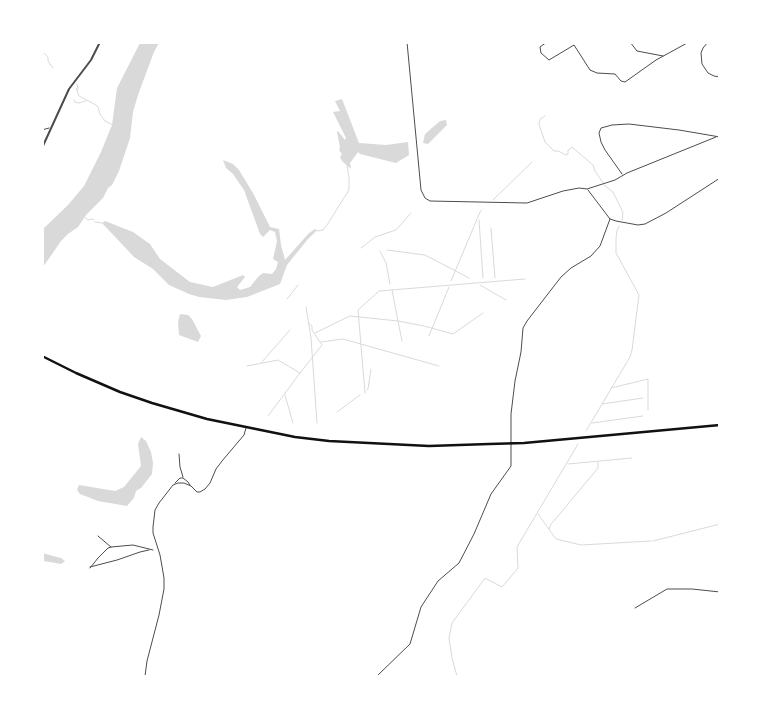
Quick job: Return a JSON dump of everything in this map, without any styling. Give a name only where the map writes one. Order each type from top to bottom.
[{"type":"main road","points":[[42,356],[135,398],[246,427],[295,437],[329,441],[429,446],[511,443],[720,425]]},
{"type":"street","points":[[42,148],[69,89],[91,60],[100,42]]},
{"type":"street","points":[[407,42],[418,173],[421,190],[425,198],[430,201],[527,203],[563,191],[579,188],[587,189],[615,180],[716,137]]},
{"type":"street","points":[[547,42],[540,47],[542,53],[549,60],[574,45],[590,70],[597,73],[615,74],[621,81],[625,82],[656,60],[689,42]]},
{"type":"street","points":[[630,42],[637,51],[664,56]]},
{"type":"street","points":[[708,42],[701,53],[702,64],[708,73],[720,77]]},
{"type":"street","points":[[623,175],[601,142],[598,133],[601,128],[629,124],[679,130],[720,138]]},
{"type":"street","points":[[42,130],[49,128]]},
{"type":"street","points":[[587,189],[610,219],[616,222],[638,225],[645,224],[666,213],[720,178]]},
{"type":"street","points":[[377,676],[410,644],[420,607],[438,581],[457,566],[484,514],[491,494],[511,466],[511,414],[514,399],[514,381],[521,352],[523,328],[561,277],[571,268],[588,258],[600,246],[610,219]]},
{"type":"street","points":[[179,454],[183,478],[197,492],[200,492],[210,483],[222,461],[244,435],[246,427]]},
{"type":"street","points":[[145,676],[164,589],[159,551],[153,533],[154,515],[159,503],[173,485],[180,478],[183,478]]},
{"type":"street","points":[[173,485],[184,483],[191,486]]},
{"type":"street","points":[[98,536],[111,547]]},
{"type":"street","points":[[153,550],[140,552],[90,568],[111,547],[132,545],[159,551]]},
{"type":"street","points":[[635,608],[667,589],[720,592]]},
{"type":"shaded area","points":[[140,43],[159,43],[138,95],[133,112],[130,138],[119,171],[103,198],[86,215],[78,227],[61,241],[43,267],[44,228],[68,205],[84,186],[112,125],[117,88]]},
{"type":"shaded area","points":[[342,99],[359,143],[386,145],[408,142],[409,155],[396,163],[358,152],[350,163],[351,169],[340,157],[342,154],[339,150],[337,132],[345,140],[346,138],[333,112],[340,111],[335,101]]},
{"type":"shaded area","points":[[446,120],[447,125],[428,144],[423,143],[425,134],[440,121]]},
{"type":"shaded area","points":[[223,160],[233,164],[239,170],[270,227],[279,229],[285,260],[309,233],[315,229],[317,230],[287,265],[280,284],[247,297],[226,300],[199,297],[169,285],[153,269],[134,257],[102,223],[105,221],[133,232],[150,244],[160,259],[190,282],[213,287],[243,275],[245,277],[237,287],[240,290],[250,287],[263,273],[272,274],[276,269],[278,262],[273,259],[277,241],[275,232],[270,230],[263,237],[260,234],[244,190],[233,174],[226,168]]},
{"type":"shaded area","points":[[180,314],[188,315],[192,319],[201,336],[198,342],[179,335],[178,322]]},
{"type":"shaded area","points":[[141,437],[146,441],[151,452],[152,474],[141,488],[136,491],[134,498],[127,506],[98,501],[80,494],[77,490],[79,485],[115,491],[124,487],[141,466],[138,444]]},
{"type":"shaded area","points":[[42,553],[61,558],[65,561],[61,564],[43,561]]},
{"type":"waterway","points":[[42,51],[48,57],[48,61],[53,68]]},
{"type":"waterway","points":[[77,84],[78,90]]},
{"type":"waterway","points":[[76,88],[79,96],[96,105],[105,121],[113,125]]},
{"type":"waterway","points":[[74,100],[79,103],[86,101]]},
{"type":"waterway","points":[[545,116],[540,119],[539,124],[545,142],[554,151],[566,155],[572,147],[593,165],[603,183]]},
{"type":"waterway","points":[[493,200],[532,162]]},
{"type":"waterway","points":[[317,231],[323,230],[327,225],[349,190],[347,165]]},
{"type":"waterway","points":[[604,185],[613,192],[623,213],[622,220]]},
{"type":"waterway","points":[[451,281],[482,210]]},
{"type":"waterway","points":[[361,248],[375,237],[396,230],[411,213]]},
{"type":"waterway","points":[[85,217],[88,220],[94,220]]},
{"type":"waterway","points":[[479,220],[483,278]]},
{"type":"waterway","points":[[95,222],[102,223]]},
{"type":"waterway","points":[[586,431],[630,357],[632,350],[639,295],[616,253],[616,238],[619,226]]},
{"type":"waterway","points":[[491,228],[495,278]]},
{"type":"waterway","points":[[387,250],[425,255],[469,278]]},
{"type":"waterway","points":[[380,251],[386,263],[390,284]]},
{"type":"waterway","points":[[365,393],[358,310],[379,291],[525,279]]},
{"type":"waterway","points":[[287,299],[298,285]]},
{"type":"waterway","points":[[480,285],[506,300]]},
{"type":"waterway","points":[[429,336],[449,287]]},
{"type":"waterway","points":[[315,333],[350,316],[398,321],[392,290]]},
{"type":"waterway","points":[[306,307],[311,338],[317,423]]},
{"type":"waterway","points":[[402,341],[398,321],[453,334],[483,313]]},
{"type":"waterway","points":[[247,366],[278,360],[300,373],[322,345],[309,323]]},
{"type":"waterway","points":[[261,363],[290,330]]},
{"type":"waterway","points":[[321,342],[343,339],[439,366]]},
{"type":"waterway","points":[[367,390],[371,369]]},
{"type":"waterway","points":[[268,416],[300,373]]},
{"type":"waterway","points":[[611,388],[648,379],[648,410]]},
{"type":"waterway","points":[[285,395],[293,423]]},
{"type":"waterway","points":[[337,412],[360,395]]},
{"type":"waterway","points":[[602,404],[643,398]]},
{"type":"waterway","points":[[592,423],[643,416]]},
{"type":"waterway","points":[[457,676],[449,638],[452,623],[485,578],[502,587],[518,568],[517,547],[578,444]]},
{"type":"waterway","points":[[568,464],[632,458]]},
{"type":"waterway","points":[[549,529],[551,524],[598,468],[598,462]]},
{"type":"waterway","points":[[538,514],[556,539],[581,545],[651,541]]},
{"type":"waterway","points":[[653,541],[720,524]]}]
